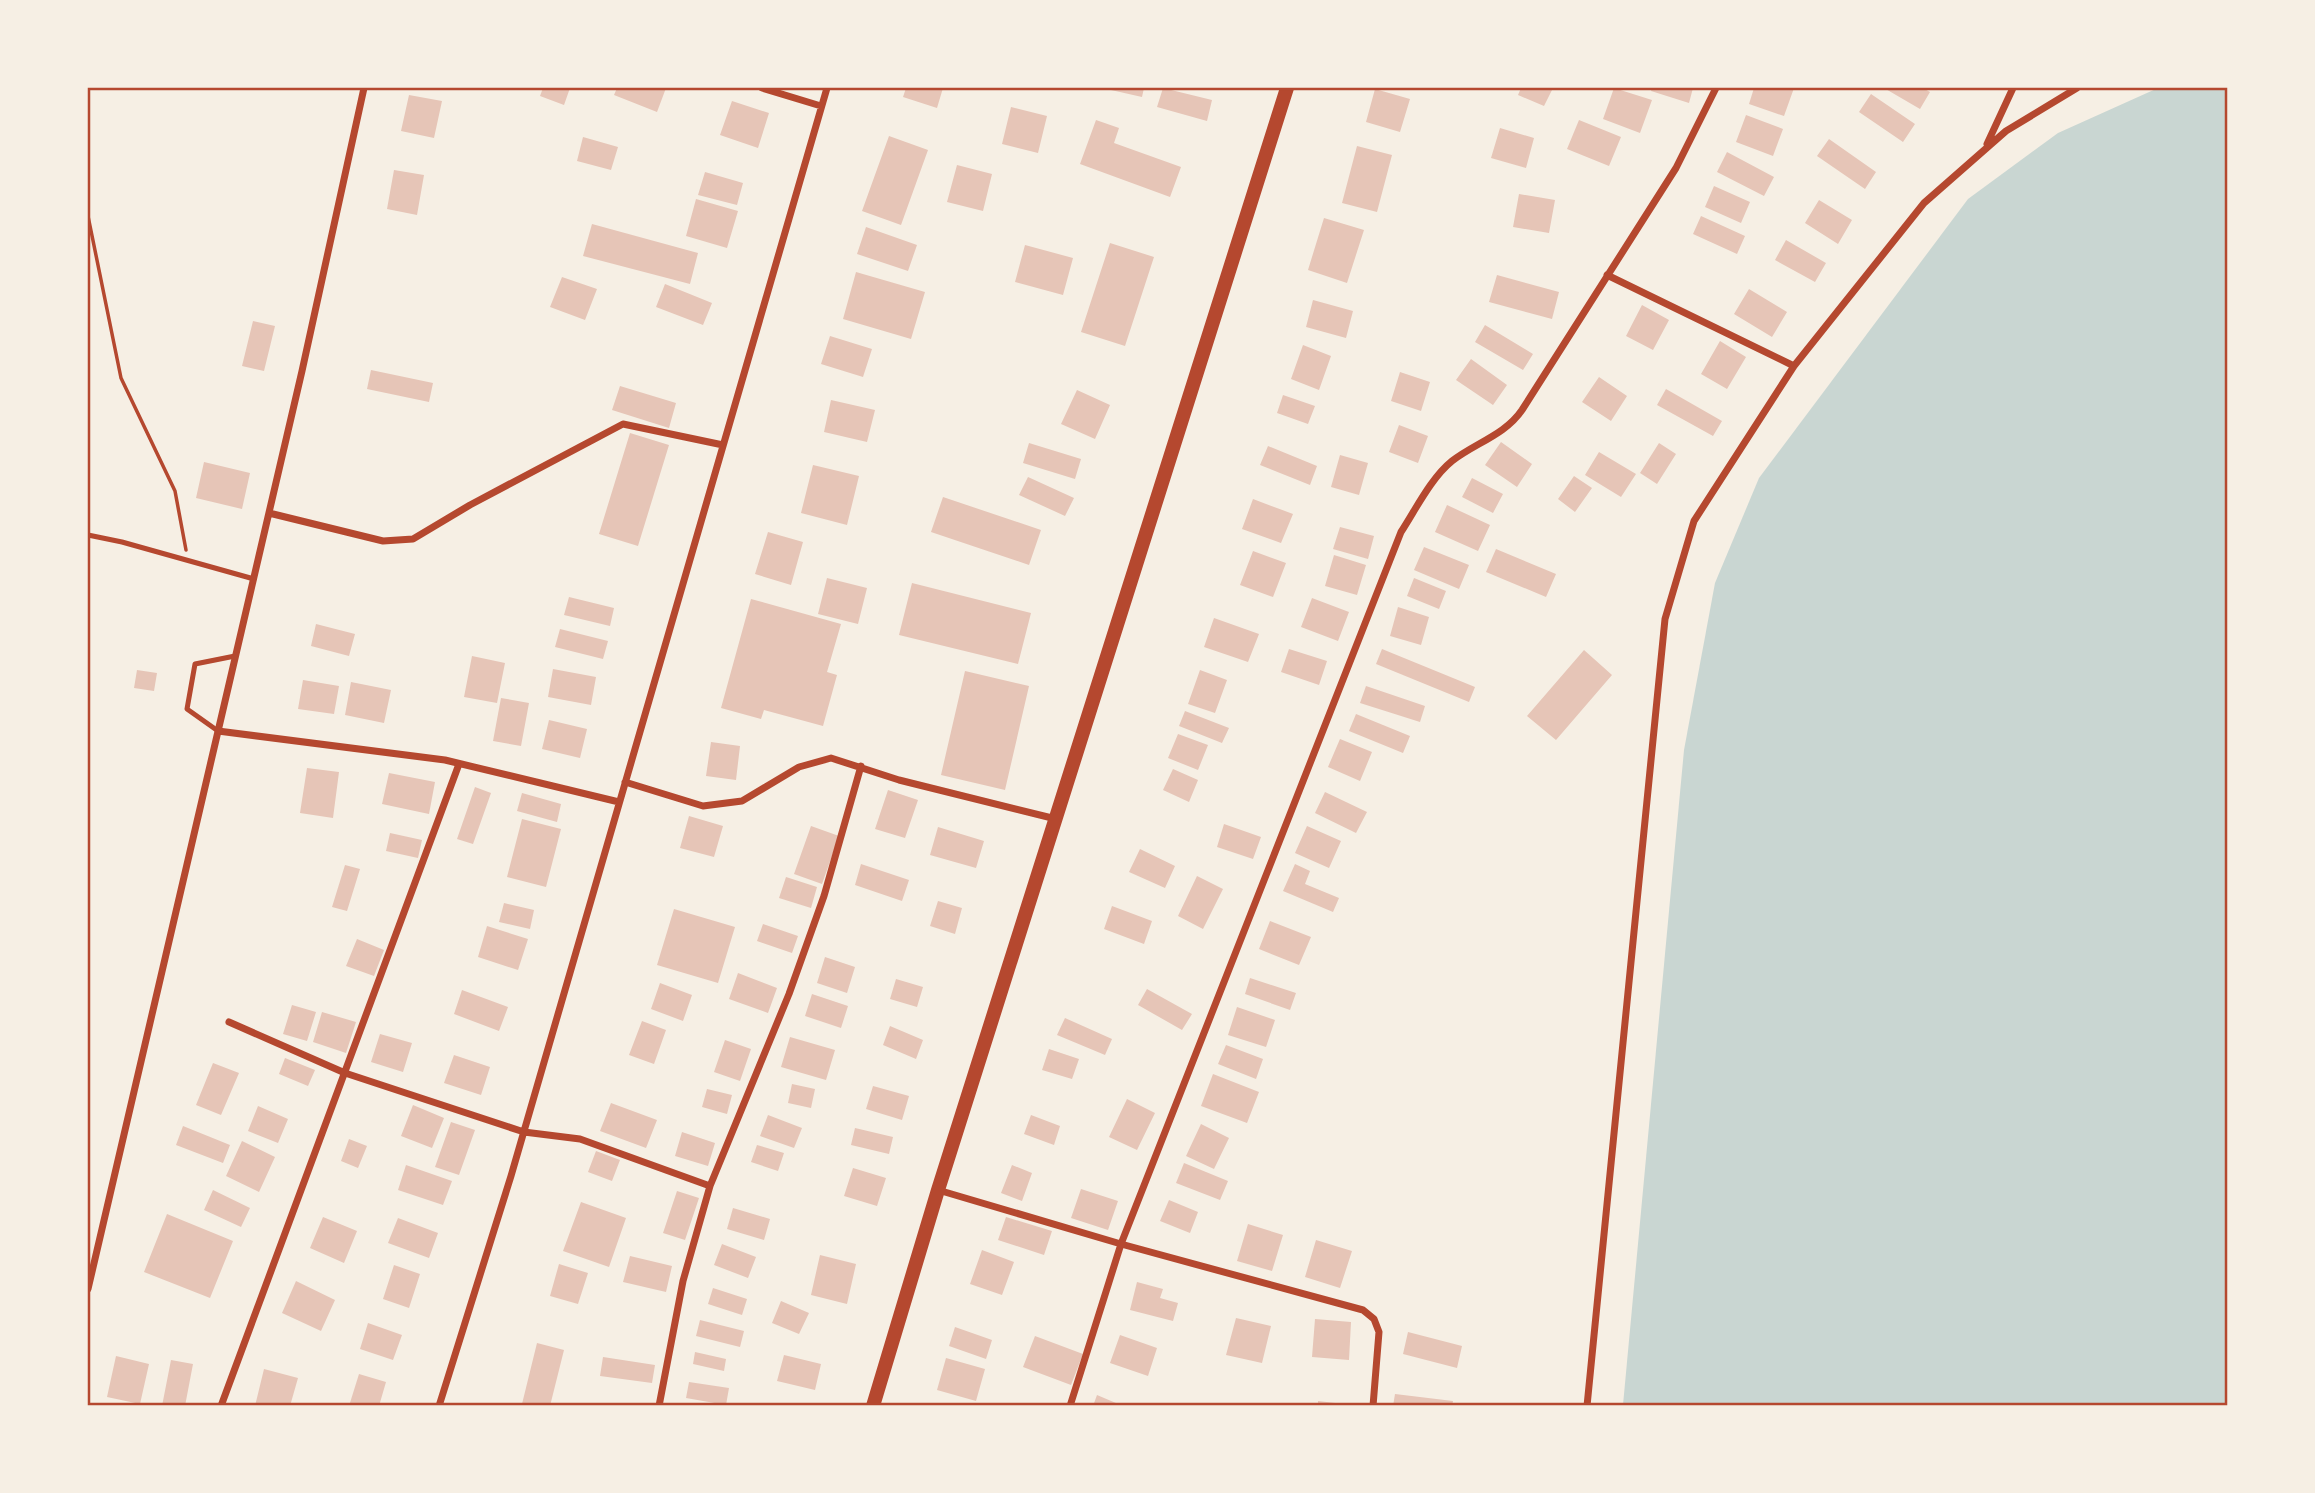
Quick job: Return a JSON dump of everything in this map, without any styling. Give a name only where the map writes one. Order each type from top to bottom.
[{"type":"main road","points":[[873,1405],[938,1190],[1287,88]]},
{"type":"street","points":[[88,1289],[254,579],[364,88]]},
{"type":"street","points":[[762,88],[821,106]]},
{"type":"street","points":[[439,1405],[524,1132],[827,88]]},
{"type":"street","points":[[1070,1405],[1121,1244],[1401,532],[1443,469],[1515,420],[1676,168],[1716,88]]},
{"type":"street","points":[[1985,149],[2013,88]]},
{"type":"street","points":[[1587,1405],[1665,619],[1694,521],[1794,366],[1924,203],[2006,131],[2077,88]]},
{"type":"street","points":[[1607,275],[1794,366]]},
{"type":"street","points":[[269,513],[383,541],[413,539],[470,505],[623,424],[723,445]]},
{"type":"street","points":[[218,731],[459,764],[619,802]]},
{"type":"street","points":[[625,782],[703,806],[742,801],[799,767],[831,758],[900,780],[1056,819]]},
{"type":"street","points":[[221,1405],[459,764]]},
{"type":"street","points":[[659,1405],[683,1281],[710,1186],[820,909],[861,766]]},
{"type":"street","points":[[229,1021],[345,1073],[524,1132],[580,1139],[710,1186]]},
{"type":"street","points":[[938,1190],[1121,1244],[1363,1310],[1374,1319],[1379,1332],[1373,1405]]},
{"type":"lane","points":[[88,535],[254,579]]},
{"type":"lane","points":[[218,731],[187,709],[195,664],[235,656]]},
{"type":"path","points":[[88,216],[121,379],[175,491],[189,562]]},
{"type":"shaded area","points":[[2158,88],[2227,88],[2227,1405],[1623,1405],[1684,750],[1715,583],[1759,478],[1968,199],[2058,133]]},
{"type":"building","points":[[543,88],[570,88],[564,105],[540,96]]},
{"type":"building","points":[[617,88],[666,88],[657,112],[614,95]]},
{"type":"building","points":[[906,88],[943,88],[937,108],[903,97]]},
{"type":"building","points":[[1111,88],[1144,88],[1142,97]]},
{"type":"building","points":[[1163,88],[1212,100],[1207,121],[1157,107]]},
{"type":"building","points":[[1521,88],[1553,88],[1544,106],[1518,95]]},
{"type":"building","points":[[1614,88],[1652,100],[1640,133],[1603,119]]},
{"type":"building","points":[[1652,88],[1693,88],[1689,103],[1651,91]]},
{"type":"building","points":[[1754,88],[1794,88],[1784,116],[1749,104]]},
{"type":"building","points":[[1884,88],[1923,88],[1930,92],[1920,109]]},
{"type":"building","points":[[1375,89],[1410,99],[1400,132],[1366,122]]},
{"type":"building","points":[[1871,94],[1915,124],[1903,142],[1859,112]]},
{"type":"building","points":[[409,95],[442,101],[434,138],[401,131]]},
{"type":"building","points":[[732,101],[769,113],[758,148],[720,135]]},
{"type":"building","points":[[1011,107],[1047,116],[1038,153],[1002,144]]},
{"type":"building","points":[[1746,115],[1783,129],[1773,156],[1736,142]]},
{"type":"building","points":[[1096,120],[1119,128],[1114,143],[1181,167],[1170,197],[1080,164]]},
{"type":"building","points":[[1579,120],[1621,137],[1609,166],[1567,149]]},
{"type":"building","points":[[1500,128],[1534,138],[1526,168],[1491,158]]},
{"type":"building","points":[[889,136],[928,150],[901,225],[862,211]]},
{"type":"building","points":[[583,137],[618,147],[611,170],[577,161]]},
{"type":"building","points":[[1829,139],[1876,172],[1865,189],[1817,156]]},
{"type":"building","points":[[1357,146],[1392,155],[1377,212],[1342,203]]},
{"type":"building","points":[[1727,152],[1774,177],[1764,196],[1717,172]]},
{"type":"building","points":[[957,165],[992,174],[983,211],[947,202]]},
{"type":"building","points":[[394,170],[424,175],[417,215],[387,209]]},
{"type":"building","points":[[705,172],[743,183],[737,205],[698,195]]},
{"type":"building","points":[[1714,186],[1750,202],[1741,223],[1705,207]]},
{"type":"building","points":[[1519,194],[1555,200],[1549,233],[1513,227]]},
{"type":"building","points":[[696,199],[738,211],[727,248],[686,236]]},
{"type":"building","points":[[1819,200],[1852,220],[1838,244],[1805,223]]},
{"type":"building","points":[[1701,216],[1745,236],[1737,254],[1693,234]]},
{"type":"building","points":[[1324,218],[1364,230],[1347,283],[1308,270]]},
{"type":"building","points":[[592,224],[698,253],[690,284],[583,256]]},
{"type":"building","points":[[866,227],[917,245],[908,271],[857,254]]},
{"type":"building","points":[[1786,240],[1826,263],[1815,282],[1775,260]]},
{"type":"building","points":[[1110,243],[1154,257],[1125,346],[1081,332]]},
{"type":"building","points":[[1025,245],[1073,258],[1063,295],[1015,282]]},
{"type":"building","points":[[856,272],[925,292],[911,339],[843,319]]},
{"type":"building","points":[[1497,275],[1559,292],[1552,319],[1489,302]]},
{"type":"building","points":[[562,277],[597,289],[585,320],[550,307]]},
{"type":"building","points":[[665,284],[712,303],[703,325],[656,307]]},
{"type":"building","points":[[1749,289],[1787,312],[1772,337],[1734,314]]},
{"type":"building","points":[[1313,300],[1353,311],[1346,338],[1306,327]]},
{"type":"building","points":[[1642,305],[1669,320],[1653,350],[1626,336]]},
{"type":"building","points":[[253,321],[275,326],[264,371],[242,366]]},
{"type":"building","points":[[1485,325],[1533,354],[1523,370],[1475,342]]},
{"type":"building","points":[[830,336],[872,349],[863,377],[821,364]]},
{"type":"building","points":[[1720,341],[1746,357],[1727,389],[1701,374]]},
{"type":"building","points":[[1303,345],[1331,356],[1319,390],[1291,379]]},
{"type":"building","points":[[1471,359],[1507,385],[1493,405],[1456,380]]},
{"type":"building","points":[[371,370],[433,383],[429,402],[367,389]]},
{"type":"building","points":[[1400,372],[1430,382],[1421,411],[1391,401]]},
{"type":"building","points":[[1599,377],[1627,396],[1611,421],[1582,402]]},
{"type":"building","points":[[620,386],[676,403],[669,428],[612,410]]},
{"type":"building","points":[[1666,389],[1722,421],[1713,436],[1657,405]]},
{"type":"building","points":[[1077,390],[1110,405],[1095,439],[1061,424]]},
{"type":"building","points":[[1283,395],[1315,406],[1308,424],[1277,413]]},
{"type":"building","points":[[831,400],[875,410],[867,442],[824,432]]},
{"type":"building","points":[[1399,425],[1428,436],[1418,463],[1389,452]]},
{"type":"building","points":[[630,433],[669,445],[638,546],[599,534]]},
{"type":"building","points":[[1501,442],[1532,464],[1517,487],[1485,465]]},
{"type":"building","points":[[1029,443],[1081,459],[1075,479],[1023,463]]},
{"type":"building","points":[[1659,443],[1676,454],[1657,484],[1640,473]]},
{"type":"building","points":[[1268,446],[1317,466],[1310,485],[1260,465]]},
{"type":"building","points":[[1599,452],[1636,474],[1621,497],[1585,475]]},
{"type":"building","points":[[1340,455],[1368,463],[1359,495],[1331,487]]},
{"type":"building","points":[[204,462],[250,473],[242,509],[196,498]]},
{"type":"building","points":[[813,465],[859,476],[847,525],[801,513]]},
{"type":"building","points":[[1574,476],[1592,488],[1575,512],[1558,499]]},
{"type":"building","points":[[1028,477],[1074,498],[1065,516],[1019,495]]},
{"type":"building","points":[[1472,478],[1503,494],[1493,513],[1462,497]]},
{"type":"building","points":[[943,497],[1041,530],[1029,565],[931,532]]},
{"type":"building","points":[[1253,499],[1293,514],[1281,543],[1242,529]]},
{"type":"building","points":[[1447,505],[1490,525],[1478,551],[1435,532]]},
{"type":"building","points":[[1340,527],[1374,536],[1368,559],[1333,549]]},
{"type":"building","points":[[768,532],[803,542],[791,585],[755,574]]},
{"type":"building","points":[[1424,547],[1469,565],[1459,589],[1414,570]]},
{"type":"building","points":[[1496,549],[1556,574],[1546,597],[1486,572]]},
{"type":"building","points":[[1253,551],[1286,563],[1273,597],[1240,585]]},
{"type":"building","points":[[1334,555],[1366,565],[1357,595],[1325,586]]},
{"type":"building","points":[[827,578],[867,588],[858,624],[818,614]]},
{"type":"building","points":[[1414,578],[1446,591],[1439,609],[1407,596]]},
{"type":"building","points":[[912,583],[1031,613],[1018,664],[899,635]]},
{"type":"building","points":[[569,597],[614,608],[610,626],[564,615]]},
{"type":"building","points":[[1312,598],[1349,612],[1338,641],[1301,627]]},
{"type":"building","points":[[751,599],[841,624],[827,672],[837,675],[823,726],[764,710],[761,719],[721,708]]},
{"type":"building","points":[[1398,607],[1429,617],[1421,645],[1390,636]]},
{"type":"building","points":[[1214,618],[1259,634],[1248,662],[1204,647]]},
{"type":"building","points":[[316,624],[355,634],[349,656],[311,646]]},
{"type":"building","points":[[560,629],[608,641],[603,659],[555,647]]},
{"type":"building","points":[[1289,649],[1327,661],[1319,685],[1281,672]]},
{"type":"building","points":[[1382,649],[1475,687],[1469,702],[1376,664]]},
{"type":"building","points":[[1584,650],[1612,675],[1556,740],[1527,716]]},
{"type":"building","points":[[472,656],[505,663],[497,703],[464,697]]},
{"type":"building","points":[[553,669],[596,677],[591,705],[548,697]]},
{"type":"building","points":[[137,670],[157,673],[154,691],[134,688]]},
{"type":"building","points":[[1200,670],[1227,680],[1215,713],[1188,704]]},
{"type":"building","points":[[965,671],[1029,686],[1005,790],[941,775]]},
{"type":"building","points":[[303,680],[339,686],[334,714],[298,709]]},
{"type":"building","points":[[351,682],[391,690],[384,723],[345,715]]},
{"type":"building","points":[[1366,686],[1425,706],[1420,722],[1360,703]]},
{"type":"building","points":[[501,698],[529,703],[521,746],[493,741]]},
{"type":"building","points":[[1185,711],[1229,728],[1222,743],[1179,726]]},
{"type":"building","points":[[1356,714],[1410,736],[1403,753],[1349,731]]},
{"type":"building","points":[[549,720],[587,729],[580,758],[542,749]]},
{"type":"building","points":[[1178,734],[1208,745],[1198,770],[1168,758]]},
{"type":"building","points":[[1340,739],[1372,752],[1360,781],[1328,767]]},
{"type":"building","points":[[711,742],[740,746],[736,780],[706,776]]},
{"type":"building","points":[[307,768],[339,772],[333,818],[300,813]]},
{"type":"building","points":[[1173,769],[1198,780],[1189,802],[1163,790]]},
{"type":"building","points":[[389,773],[435,782],[429,814],[382,804]]},
{"type":"building","points":[[475,787],[491,793],[473,844],[457,839]]},
{"type":"building","points":[[888,790],[918,800],[905,838],[875,829]]},
{"type":"building","points":[[1325,792],[1367,812],[1356,833],[1315,813]]},
{"type":"building","points":[[522,793],[561,804],[557,822],[517,811]]},
{"type":"building","points":[[689,816],[723,826],[714,857],[680,848]]},
{"type":"building","points":[[522,819],[561,829],[546,887],[507,877]]},
{"type":"building","points":[[1224,824],[1261,837],[1253,859],[1217,847]]},
{"type":"building","points":[[811,826],[839,836],[822,884],[794,874]]},
{"type":"building","points":[[1307,826],[1341,841],[1329,868],[1295,853]]},
{"type":"building","points":[[938,827],[984,841],[976,868],[930,855]]},
{"type":"building","points":[[390,833],[422,840],[418,858],[386,851]]},
{"type":"building","points":[[1140,849],[1175,866],[1165,888],[1129,872]]},
{"type":"building","points":[[861,864],[909,880],[902,901],[855,885]]},
{"type":"building","points":[[1295,864],[1310,871],[1305,884],[1339,898],[1333,912],[1283,891]]},
{"type":"building","points":[[345,865],[360,869],[347,911],[332,907]]},
{"type":"building","points":[[1197,876],[1223,889],[1203,929],[1178,916]]},
{"type":"building","points":[[786,877],[817,887],[811,908],[779,898]]},
{"type":"building","points":[[938,901],[962,908],[955,934],[930,926]]},
{"type":"building","points":[[504,903],[534,910],[530,929],[499,922]]},
{"type":"building","points":[[1112,906],[1152,921],[1144,944],[1104,929]]},
{"type":"building","points":[[674,909],[735,927],[718,983],[657,965]]},
{"type":"building","points":[[1270,921],[1311,937],[1299,965],[1259,949]]},
{"type":"building","points":[[763,924],[798,936],[792,953],[757,941]]},
{"type":"building","points":[[487,926],[528,939],[518,970],[478,957]]},
{"type":"building","points":[[357,939],[384,950],[374,976],[346,966]]},
{"type":"building","points":[[825,957],[855,967],[847,993],[817,983]]},
{"type":"building","points":[[738,973],[777,988],[768,1013],[729,999]]},
{"type":"building","points":[[1250,978],[1296,993],[1290,1010],[1245,994]]},
{"type":"building","points":[[896,979],[923,987],[917,1007],[890,999]]},
{"type":"building","points":[[660,983],[692,995],[683,1021],[651,1009]]},
{"type":"building","points":[[1147,989],[1192,1014],[1182,1030],[1138,1005]]},
{"type":"building","points":[[462,990],[508,1007],[499,1031],[454,1014]]},
{"type":"building","points":[[812,994],[848,1006],[841,1028],[805,1016]]},
{"type":"building","points":[[292,1005],[316,1012],[307,1041],[283,1034]]},
{"type":"building","points":[[1237,1007],[1275,1020],[1266,1047],[1228,1035]]},
{"type":"building","points":[[322,1012],[356,1022],[346,1053],[313,1042]]},
{"type":"building","points":[[1065,1018],[1112,1039],[1105,1055],[1057,1035]]},
{"type":"building","points":[[642,1021],[666,1030],[654,1064],[629,1055]]},
{"type":"building","points":[[890,1026],[923,1040],[916,1059],[883,1045]]},
{"type":"building","points":[[380,1034],[412,1043],[403,1072],[371,1062]]},
{"type":"building","points":[[790,1037],[835,1050],[826,1080],[781,1067]]},
{"type":"building","points":[[725,1040],[751,1049],[740,1081],[714,1072]]},
{"type":"building","points":[[1226,1045],[1263,1059],[1256,1079],[1218,1064]]},
{"type":"building","points":[[1049,1049],[1079,1059],[1072,1079],[1042,1070]]},
{"type":"building","points":[[454,1055],[490,1067],[481,1095],[444,1083]]},
{"type":"building","points":[[285,1058],[315,1070],[308,1086],[279,1074]]},
{"type":"building","points":[[213,1063],[239,1073],[221,1115],[196,1105]]},
{"type":"building","points":[[1213,1074],[1259,1092],[1247,1123],[1201,1106]]},
{"type":"building","points":[[792,1084],[815,1089],[811,1108],[788,1103]]},
{"type":"building","points":[[873,1086],[909,1096],[902,1120],[866,1109]]},
{"type":"building","points":[[707,1089],[732,1095],[727,1114],[702,1107]]},
{"type":"building","points":[[1127,1099],[1155,1113],[1137,1150],[1109,1137]]},
{"type":"building","points":[[611,1103],[657,1120],[646,1148],[600,1131]]},
{"type":"building","points":[[413,1105],[444,1118],[432,1148],[401,1136]]},
{"type":"building","points":[[258,1106],[288,1119],[278,1143],[248,1131]]},
{"type":"building","points":[[768,1115],[802,1128],[794,1148],[760,1136]]},
{"type":"building","points":[[1031,1115],[1060,1126],[1054,1145],[1024,1134]]},
{"type":"building","points":[[451,1122],[475,1130],[459,1175],[435,1167]]},
{"type":"building","points":[[1201,1124],[1229,1138],[1214,1169],[1186,1156]]},
{"type":"building","points":[[183,1126],[230,1145],[223,1163],[176,1145]]},
{"type":"building","points":[[855,1128],[893,1137],[889,1154],[851,1145]]},
{"type":"building","points":[[682,1132],[715,1143],[708,1166],[675,1156]]},
{"type":"building","points":[[349,1139],[367,1146],[358,1168],[341,1161]]},
{"type":"building","points":[[242,1141],[275,1157],[259,1192],[226,1176]]},
{"type":"building","points":[[757,1145],[784,1153],[778,1171],[751,1162]]},
{"type":"building","points":[[596,1151],[620,1160],[612,1181],[588,1172]]},
{"type":"building","points":[[1184,1163],[1228,1181],[1220,1200],[1176,1183]]},
{"type":"building","points":[[406,1165],[452,1181],[443,1205],[398,1190]]},
{"type":"building","points":[[1012,1165],[1032,1173],[1022,1201],[1001,1193]]},
{"type":"building","points":[[853,1168],[886,1178],[877,1206],[844,1196]]},
{"type":"building","points":[[1081,1189],[1118,1201],[1108,1230],[1071,1218]]},
{"type":"building","points":[[213,1190],[250,1208],[241,1227],[204,1210]]},
{"type":"building","points":[[677,1191],[699,1198],[685,1240],[663,1233]]},
{"type":"building","points":[[1169,1200],[1198,1212],[1190,1233],[1160,1221]]},
{"type":"building","points":[[581,1202],[626,1218],[609,1267],[563,1251]]},
{"type":"building","points":[[733,1208],[770,1219],[764,1240],[727,1229]]},
{"type":"building","points":[[167,1214],[233,1241],[210,1298],[144,1272]]},
{"type":"building","points":[[323,1217],[357,1231],[344,1263],[310,1248]]},
{"type":"building","points":[[1006,1217],[1052,1231],[1044,1255],[998,1240]]},
{"type":"building","points":[[398,1218],[438,1233],[429,1258],[388,1243]]},
{"type":"building","points":[[1248,1224],[1283,1235],[1272,1271],[1237,1261]]},
{"type":"building","points":[[1316,1240],[1352,1251],[1340,1288],[1305,1277]]},
{"type":"building","points":[[722,1244],[756,1257],[748,1278],[714,1265]]},
{"type":"building","points":[[982,1250],[1014,1262],[1002,1295],[970,1284]]},
{"type":"building","points":[[820,1255],[856,1264],[847,1304],[811,1295]]},
{"type":"building","points":[[630,1256],[672,1266],[666,1292],[623,1282]]},
{"type":"building","points":[[559,1264],[588,1273],[578,1304],[550,1296]]},
{"type":"building","points":[[394,1265],[420,1274],[409,1308],[383,1299]]},
{"type":"building","points":[[296,1281],[335,1300],[321,1331],[282,1313]]},
{"type":"building","points":[[1137,1282],[1163,1289],[1160,1298],[1178,1303],[1173,1321],[1130,1310]]},
{"type":"building","points":[[713,1288],[747,1299],[742,1315],[708,1304]]},
{"type":"building","points":[[781,1301],[809,1313],[799,1334],[772,1323]]},
{"type":"building","points":[[1236,1318],[1271,1326],[1262,1363],[1226,1355]]},
{"type":"building","points":[[1315,1319],[1351,1322],[1349,1360],[1312,1357]]},
{"type":"building","points":[[700,1320],[744,1331],[740,1347],[696,1336]]},
{"type":"building","points":[[368,1323],[402,1335],[393,1360],[360,1349]]},
{"type":"building","points":[[955,1327],[992,1340],[986,1359],[949,1346]]},
{"type":"building","points":[[1408,1332],[1462,1346],[1457,1368],[1403,1354]]},
{"type":"building","points":[[1120,1335],[1157,1348],[1148,1376],[1110,1363]]},
{"type":"building","points":[[1035,1336],[1083,1354],[1071,1385],[1023,1367]]},
{"type":"building","points":[[537,1343],[564,1350],[550,1406],[522,1404]]},
{"type":"building","points":[[695,1352],[726,1359],[724,1371],[693,1364]]},
{"type":"building","points":[[784,1355],[821,1364],[815,1390],[777,1381]]},
{"type":"building","points":[[116,1356],[149,1364],[140,1404],[107,1397]]},
{"type":"building","points":[[603,1357],[655,1365],[652,1383],[600,1376]]},
{"type":"building","points":[[946,1358],[985,1369],[976,1401],[937,1390]]},
{"type":"building","points":[[171,1360],[193,1364],[185,1406],[162,1406]]},
{"type":"building","points":[[264,1369],[298,1378],[290,1406],[255,1406]]},
{"type":"building","points":[[359,1374],[386,1382],[379,1406],[349,1406]]},
{"type":"building","points":[[689,1382],[729,1388],[726,1405],[686,1398]]},
{"type":"building","points":[[1395,1394],[1453,1401],[1452,1406],[1393,1406]]},
{"type":"building","points":[[1097,1395],[1123,1406],[1093,1406]]},
{"type":"building","points":[[1318,1401],[1344,1404],[1344,1406],[1318,1406]]}]
